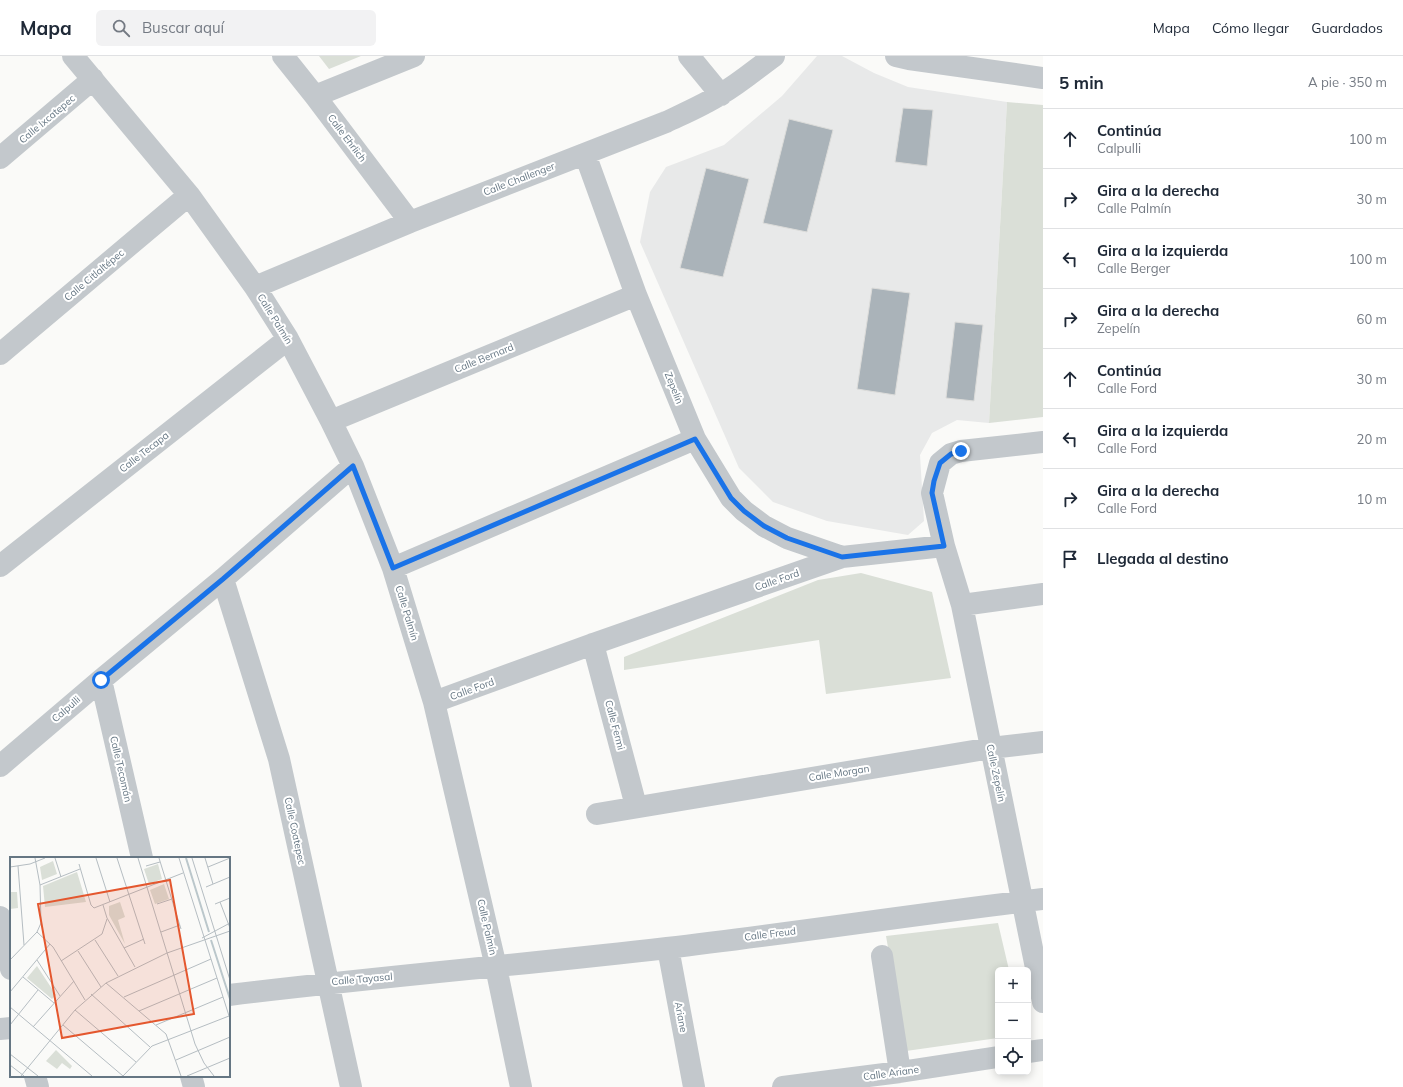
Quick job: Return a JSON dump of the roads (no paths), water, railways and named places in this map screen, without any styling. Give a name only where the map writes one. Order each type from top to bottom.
[{"type":"street","name":"Calle Palmín","points":[[73,56],[189,195],[255,287],[288,338],[353,466],[393,568],[434,702],[496,967],[521,1087]]},
{"type":"street","name":"Calle Ehrlich","points":[[283,56],[410,222]]},
{"type":"street","points":[[315,96],[414,56]]},
{"type":"street","points":[[689,56],[721,95]]},
{"type":"street","name":"Calle Challenger","points":[[255,287],[410,222],[666,122],[721,95],[774,56]]},
{"type":"street","points":[[896,56],[1043,78]]},
{"type":"street","name":"Calle Ixcatepec","points":[[0,158],[93,80]]},
{"type":"street","name":"Zepelín","points":[[585,154],[636,295],[695,439],[731,498],[744,511],[764,526],[787,538],[842,557]]},
{"type":"street","name":"Calle Citlaltépec","points":[[0,354],[189,195]]},
{"type":"street","name":"Calle Bernard","points":[[331,421],[636,295]]},
{"type":"street","name":"Calle Tecapa","points":[[0,566],[288,338]]},
{"type":"street","points":[[393,568],[695,439]]},
{"type":"street","points":[[944,546],[932,493],[940,463],[951,454],[961,451],[1043,442]]},
{"type":"street","name":"Calpulli","points":[[0,766],[223,579],[353,466]]},
{"type":"street","name":"Calle Ford","points":[[434,702],[593,644],[842,557],[944,546]]},
{"type":"street","name":"Calle Zepelín","points":[[944,546],[962,605],[991,748],[1033,900],[1043,1002]]},
{"type":"street","name":"Calle Coatepec","points":[[223,579],[279,759],[351,1087]]},
{"type":"street","points":[[962,605],[1043,594]]},
{"type":"street","name":"Calle Fermi","points":[[593,644],[636,806]]},
{"type":"street","name":"Calle Tecomán","points":[[101,680],[142,857]]},
{"type":"street","name":"Calle Morgan","points":[[597,814],[636,806],[991,748],[1043,742]]},
{"type":"street","name":"Calle Freud","points":[[496,967],[668,948],[1033,900]]},
{"type":"street","points":[[0,917],[10,964]]},
{"type":"street","name":"Ariane","points":[[668,948],[694,1087]]},
{"type":"street","points":[[882,956],[900,1072]]},
{"type":"street","name":"Calle Tayasal","points":[[230,995],[328,983],[496,967]]},
{"type":"street","points":[[0,1030],[10,1028]]},
{"type":"street","points":[[1031,1052],[1043,1050]]},
{"type":"street","name":"Calle Ariane","points":[[783,1087],[900,1072],[995,1057]]},
{"type":"street","points":[[35,1077],[38,1087]]},
{"type":"street","points":[[191,1077],[194,1087]]}]
